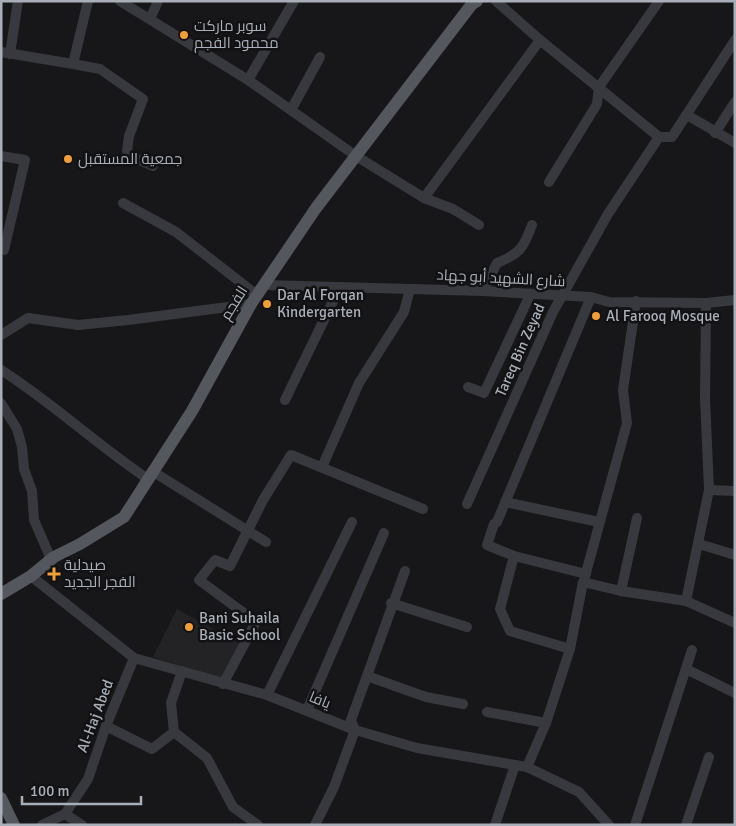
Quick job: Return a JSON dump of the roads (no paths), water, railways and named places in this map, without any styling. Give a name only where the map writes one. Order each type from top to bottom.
[{"type":"main road","name":"الفجم","points":[[1,594],[31,576],[51,559],[124,517],[192,412],[254,300],[316,208],[472,4],[477,1]]},
{"type":"main road","points":[[1,798],[13,824]]},
{"type":"street","points":[[18,1],[6,53],[100,69],[143,99],[129,136],[126,151],[130,156],[154,166]]},
{"type":"street","points":[[73,64],[88,1]]},
{"type":"street","points":[[120,1],[248,80],[356,156],[424,198],[453,209],[479,225]]},
{"type":"street","points":[[150,19],[158,1]]},
{"type":"street","points":[[248,80],[294,1]]},
{"type":"street","points":[[496,1],[540,40],[659,137],[672,137],[735,40]]},
{"type":"street","points":[[549,182],[596,104],[599,87],[659,1]]},
{"type":"street","points":[[424,198],[540,40]]},
{"type":"street","points":[[290,110],[320,57]]},
{"type":"street","points":[[716,134],[735,102]]},
{"type":"street","points":[[686,115],[716,134],[735,143]]},
{"type":"street","name":"Tareq Bin Zeyad","points":[[468,504],[561,296],[608,214],[659,137]]},
{"type":"street","points":[[1,156],[25,160],[4,250]]},
{"type":"street","points":[[122,203],[176,232],[254,300]]},
{"type":"street","points":[[483,291],[497,262],[512,257],[525,245],[532,225]]},
{"type":"street","name":"شارع الشهيد أبو جهاد","points":[[265,284],[483,291],[591,297],[609,302],[706,303],[735,300]]},
{"type":"street","points":[[285,400],[340,287]]},
{"type":"street","points":[[322,466],[359,383],[404,312],[410,289]]},
{"type":"street","points":[[468,387],[484,393],[530,294]]},
{"type":"street","points":[[591,297],[487,545],[514,556],[621,591],[686,602],[735,623]]},
{"type":"street","points":[[1,335],[28,318],[78,324],[128,320],[254,300]]},
{"type":"street","points":[[527,767],[546,723],[570,649],[584,578],[628,423],[623,390],[636,301]]},
{"type":"street","points":[[686,602],[709,490],[705,398],[706,303]]},
{"type":"street","points":[[1,370],[31,390],[107,452],[248,530],[266,542]]},
{"type":"street","points":[[1,403],[17,429],[22,447],[24,469],[32,491],[34,520],[51,559]]},
{"type":"street","points":[[223,684],[256,622],[199,580],[214,560],[230,566],[263,500],[292,455],[423,509]]},
{"type":"street","points":[[709,490],[735,491]]},
{"type":"street","points":[[505,502],[599,522]]},
{"type":"street","points":[[621,591],[637,518]]},
{"type":"street","points":[[267,695],[352,522]]},
{"type":"street","points":[[307,710],[384,533]]},
{"type":"street","points":[[699,544],[735,555]]},
{"type":"street","points":[[514,556],[500,609],[510,631],[570,649]]},
{"type":"street","points":[[315,825],[334,787],[355,730],[351,720],[391,603],[405,571]]},
{"type":"street","name":"يافا","points":[[31,576],[134,658],[267,695],[355,730],[417,748],[527,767],[578,792],[609,825]]},
{"type":"street","points":[[391,603],[468,627]]},
{"type":"street","points":[[635,825],[692,650]]},
{"type":"street","name":"Al-Haj Abed","points":[[42,825],[64,814],[88,779],[106,726],[134,658]]},
{"type":"street","points":[[686,669],[735,693]]},
{"type":"street","points":[[182,671],[171,703],[174,732],[207,758],[234,807],[258,825]]},
{"type":"street","points":[[367,676],[426,697],[463,704]]},
{"type":"street","points":[[487,712],[546,723]]},
{"type":"street","points":[[106,726],[152,749],[174,732]]},
{"type":"street","points":[[686,825],[709,757]]},
{"type":"street","points":[[495,825],[515,764]]},
{"type":"street","points":[[64,814],[82,825]]},
{"type":"place","name":"سوبر ماركت محمود الفجم","points":[[184,35]]},
{"type":"place","name":"جمعية المستقبل","points":[[68,159]]},
{"type":"place","name":"Dar Al Forqan Kindergarten","points":[[267,304]]},
{"type":"place","name":"Al Farooq Mosque","points":[[596,316]]},
{"type":"place","name":"صيدلية الفجر الجديد","points":[[54,574]]},
{"type":"place","name":"Bani Suhaila Basic School","points":[[189,627]]}]
